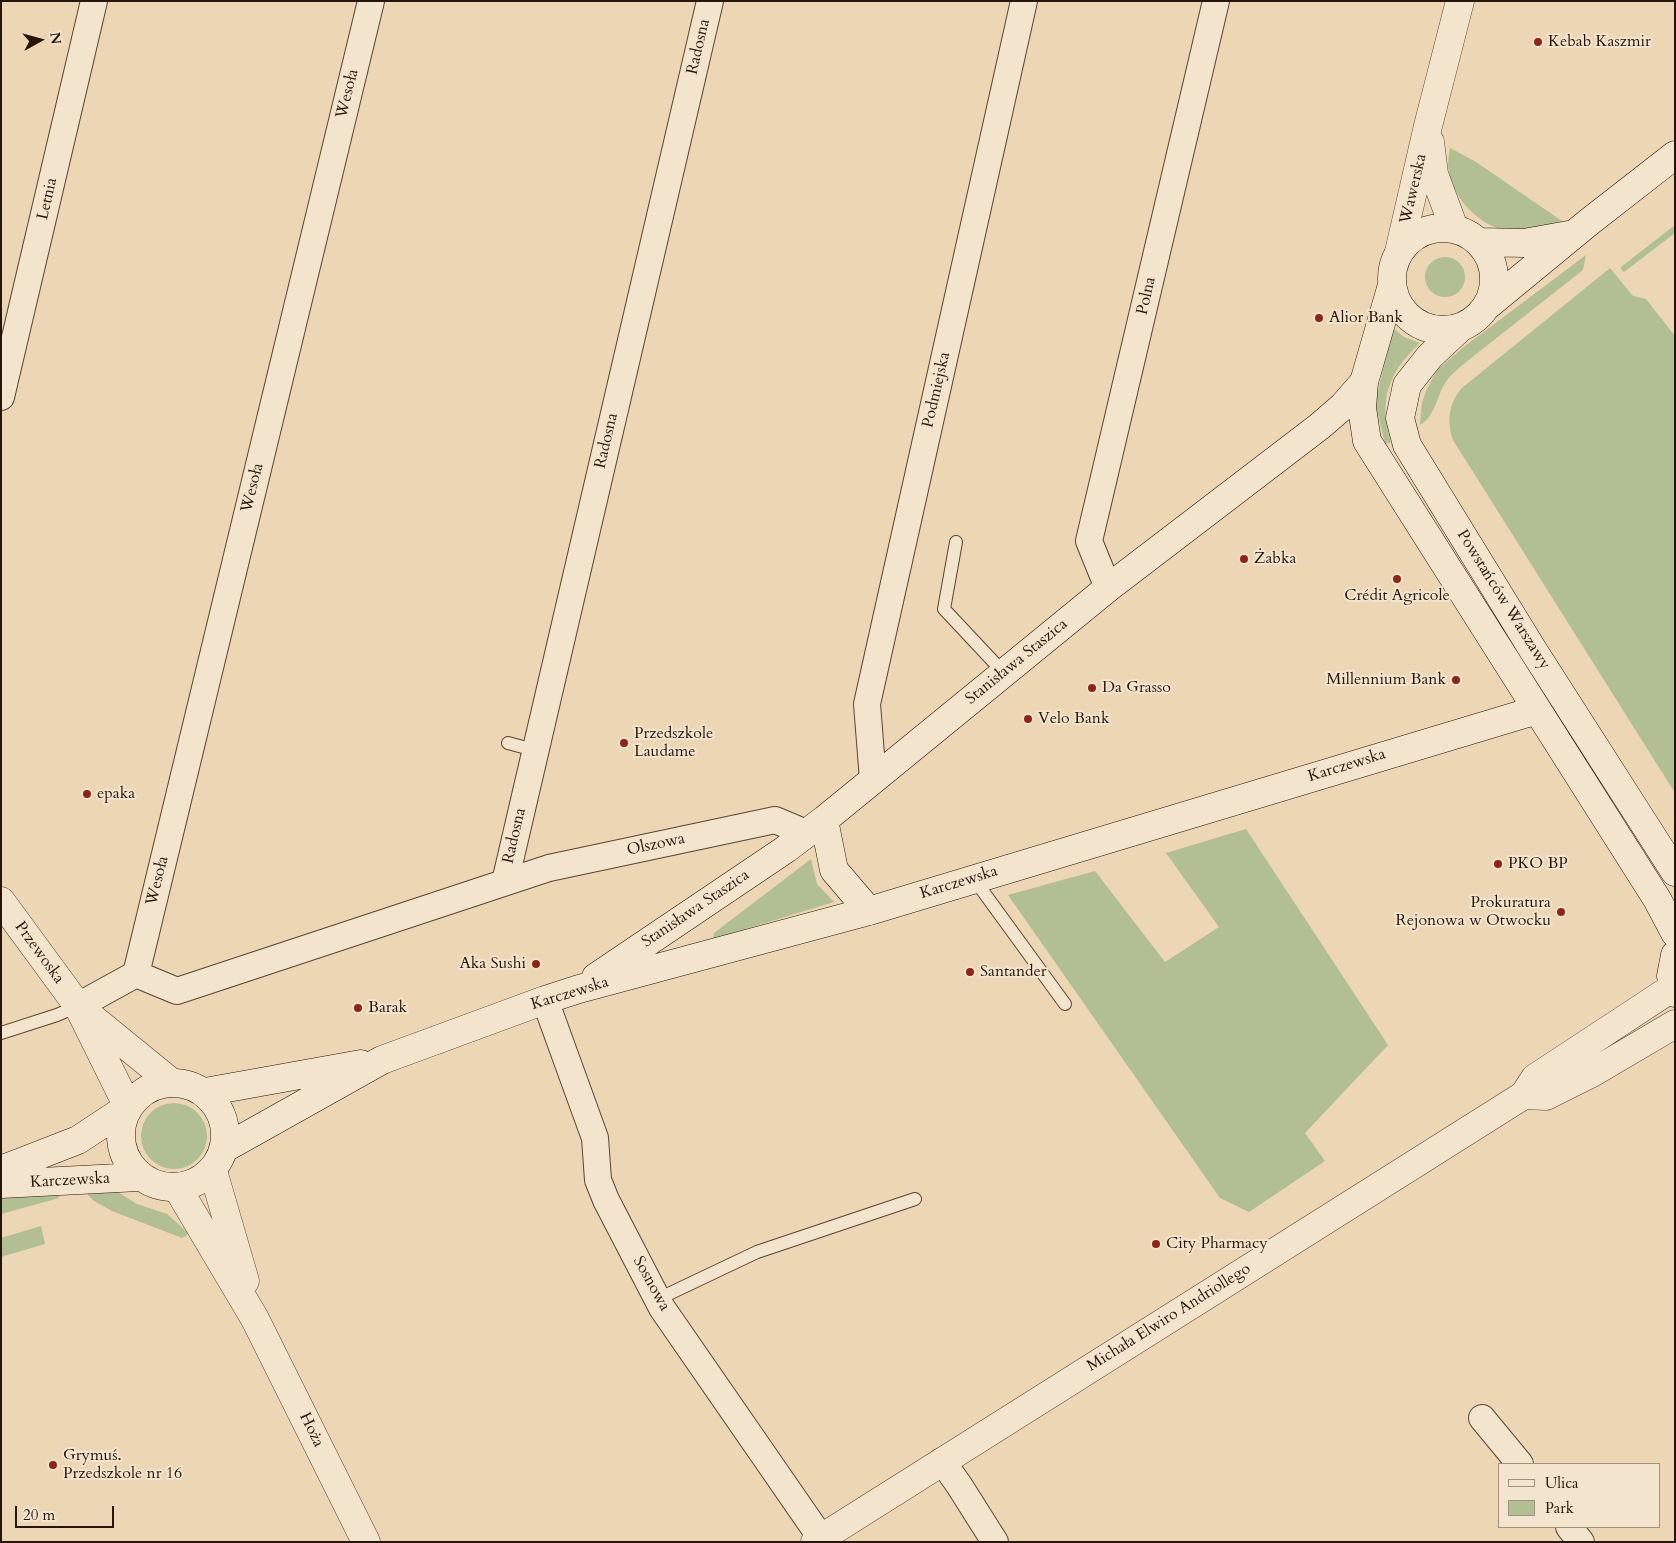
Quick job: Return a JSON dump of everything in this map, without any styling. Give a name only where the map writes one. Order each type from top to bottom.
[{"type":"main road","name":"Wawerska","points":[[1399,252],[1428,126],[1460,1]]},
{"type":"main road","name":"Wawerska","points":[[1428,126],[1434,174],[1454,228]]},
{"type":"main road","points":[[1487,306],[1494,290],[1494,273],[1489,256],[1480,242],[1468,234],[1454,228],[1438,228],[1422,232],[1409,240],[1399,252],[1392,268],[1392,285],[1396,300],[1404,313],[1416,323],[1430,329],[1445,331],[1460,328],[1471,323],[1487,306],[1675,155]]},
{"type":"main road","points":[[1480,242],[1524,243],[1576,233]]},
{"type":"main road","name":"Stanisława Staszica","points":[[579,990],[815,827],[1108,588],[1320,426],[1343,406],[1364,382],[1392,285]]},
{"type":"main road","name":"Powstańców Warszawy","points":[[1460,328],[1430,356],[1407,385],[1400,418],[1407,445],[1528,642],[1675,872]]},
{"type":"main road","name":"Powstańców Warszawy","points":[[1364,382],[1362,408],[1367,441],[1657,899],[1675,933]]},
{"type":"main road","name":"Karczewska","points":[[204,1092],[382,1060],[545,1000],[869,911],[1538,710]]},
{"type":"main road","points":[[815,827],[834,870],[869,911]]},
{"type":"main road","name":"Przewoska","points":[[1,901],[78,1006],[128,1107]]},
{"type":"main road","points":[[1674,991],[1670,976],[1675,955]]},
{"type":"main road","name":"Michała Elwiro Andriollego","points":[[818,1540],[1524,1095],[1535,1078],[1674,991]]},
{"type":"main road","name":"Przewoska","points":[[78,1006],[171,1082]]},
{"type":"main road","points":[[1524,1095],[1546,1096],[1592,1073],[1675,1024]]},
{"type":"main road","name":"Karczewska","points":[[219,1160],[382,1060]]},
{"type":"main road","points":[[171,1082],[196,1087],[204,1092],[217,1106],[225,1126],[219,1160],[198,1182],[178,1188],[154,1185],[139,1177],[123,1153],[120,1130],[128,1107],[146,1089],[171,1082]]},
{"type":"main road","name":"Karczewska","points":[[1,1170],[78,1140],[128,1107]]},
{"type":"main road","name":"Hoża","points":[[219,1160],[255,1318]]},
{"type":"main road","name":"Karczewska","points":[[1,1184],[139,1177]]},
{"type":"main road","name":"Hoża","points":[[178,1188],[255,1318],[366,1542]]},
{"type":"street","name":"Letnia","points":[[1,397],[94,1]]},
{"type":"street","name":"Wesoła","points":[[136,974],[371,1]]},
{"type":"street","name":"Radosna","points":[[505,882],[534,750],[710,1]]},
{"type":"street","name":"Podmiejska","points":[[873,780],[868,704],[1024,1]]},
{"type":"street","name":"Polna","points":[[1108,588],[1089,541],[1216,1]]},
{"type":"street","name":"Olszowa","points":[[505,882],[549,868],[775,820],[815,827]]},
{"type":"street","points":[[78,1006],[136,974],[177,991],[505,882]]},
{"type":"street","name":"Sosnowa","points":[[545,1000],[595,1138],[598,1180],[606,1200],[662,1308],[818,1540]]},
{"type":"street","points":[[1482,1418],[1519,1463]]},
{"type":"street","points":[[942,1461],[959,1484],[995,1542]]},
{"type":"street","points":[[1570,1528],[1581,1542]]},
{"type":"lane","points":[[956,542],[944,609],[1004,673]]},
{"type":"lane","points":[[508,743],[534,750]]},
{"type":"lane","points":[[974,879],[1065,1004]]},
{"type":"lane","points":[[1,1033],[57,1015],[78,1006]]},
{"type":"lane","points":[[658,1299],[757,1252],[915,1199]]},
{"type":"green space","points":[[1450,148],[1476,162],[1562,221],[1541,228],[1519,231],[1505,230],[1485,222],[1468,209],[1456,191],[1448,168]]},
{"type":"green space","points":[[1675,225],[1675,233],[1624,272],[1621,269],[1621,267]]},
{"type":"green space","points":[[1586,255],[1583,270],[1466,362],[1451,376],[1444,385],[1429,417],[1420,425],[1422,402],[1437,370],[1465,346]]},
{"type":"green space","points":[[1449,257],[1456,260],[1462,266],[1465,277],[1464,285],[1456,294],[1449,297],[1441,297],[1434,294],[1426,285],[1425,273],[1428,266],[1437,258]]},
{"type":"green space","points":[[1610,268],[1633,296],[1646,299],[1675,336],[1675,793],[1453,440],[1450,426],[1451,406],[1462,388]]},
{"type":"green space","points":[[1393,328],[1404,337],[1420,343],[1400,365],[1393,376],[1386,400],[1387,427],[1391,442],[1385,444],[1376,399]]},
{"type":"green space","points":[[1246,829],[1388,1045],[1305,1133],[1325,1161],[1249,1212],[1220,1198],[1008,895],[1095,871],[1165,962],[1219,927],[1166,853]]},
{"type":"green space","points":[[811,859],[817,884],[834,902],[713,939],[714,933]]},
{"type":"green space","points":[[174,1103],[187,1106],[197,1113],[204,1123],[207,1136],[204,1149],[197,1159],[187,1166],[174,1169],[161,1166],[151,1159],[144,1149],[141,1136],[144,1123],[151,1113],[161,1106]]},
{"type":"green space","points":[[55,1184],[59,1198],[1,1214],[1,1198]]},
{"type":"green space","points":[[87,1189],[116,1191],[137,1204],[167,1214],[188,1233],[182,1238],[112,1211],[94,1201],[88,1195]]},
{"type":"green space","points":[[41,1226],[45,1244],[1,1257],[1,1238]]},
{"type":"place","name":"Kebab Kaszmir","points":[[1538,42]]},
{"type":"place","name":"Alior Bank","points":[[1319,318]]},
{"type":"place","name":"Żabka","points":[[1244,559]]},
{"type":"place","name":"Crédit Agricole","points":[[1397,579]]},
{"type":"place","name":"Millennium Bank","points":[[1456,680]]},
{"type":"place","name":"Da Grasso","points":[[1092,688]]},
{"type":"place","name":"Velo Bank","points":[[1028,719]]},
{"type":"place","name":"Przedszkole Laudame","points":[[624,743]]},
{"type":"place","name":"epaka","points":[[87,794]]},
{"type":"place","name":"PKO BP","points":[[1498,864]]},
{"type":"place","name":"Prokuratura Rejonowa w Otwocku","points":[[1561,912]]},
{"type":"place","name":"Aka Sushi","points":[[536,964]]},
{"type":"place","name":"Santander","points":[[970,972]]},
{"type":"place","name":"Barak","points":[[358,1008]]},
{"type":"place","name":"City Pharmacy","points":[[1156,1244]]},
{"type":"place","name":"Grymuś. Przedszkole nr 16","points":[[53,1465]]}]
